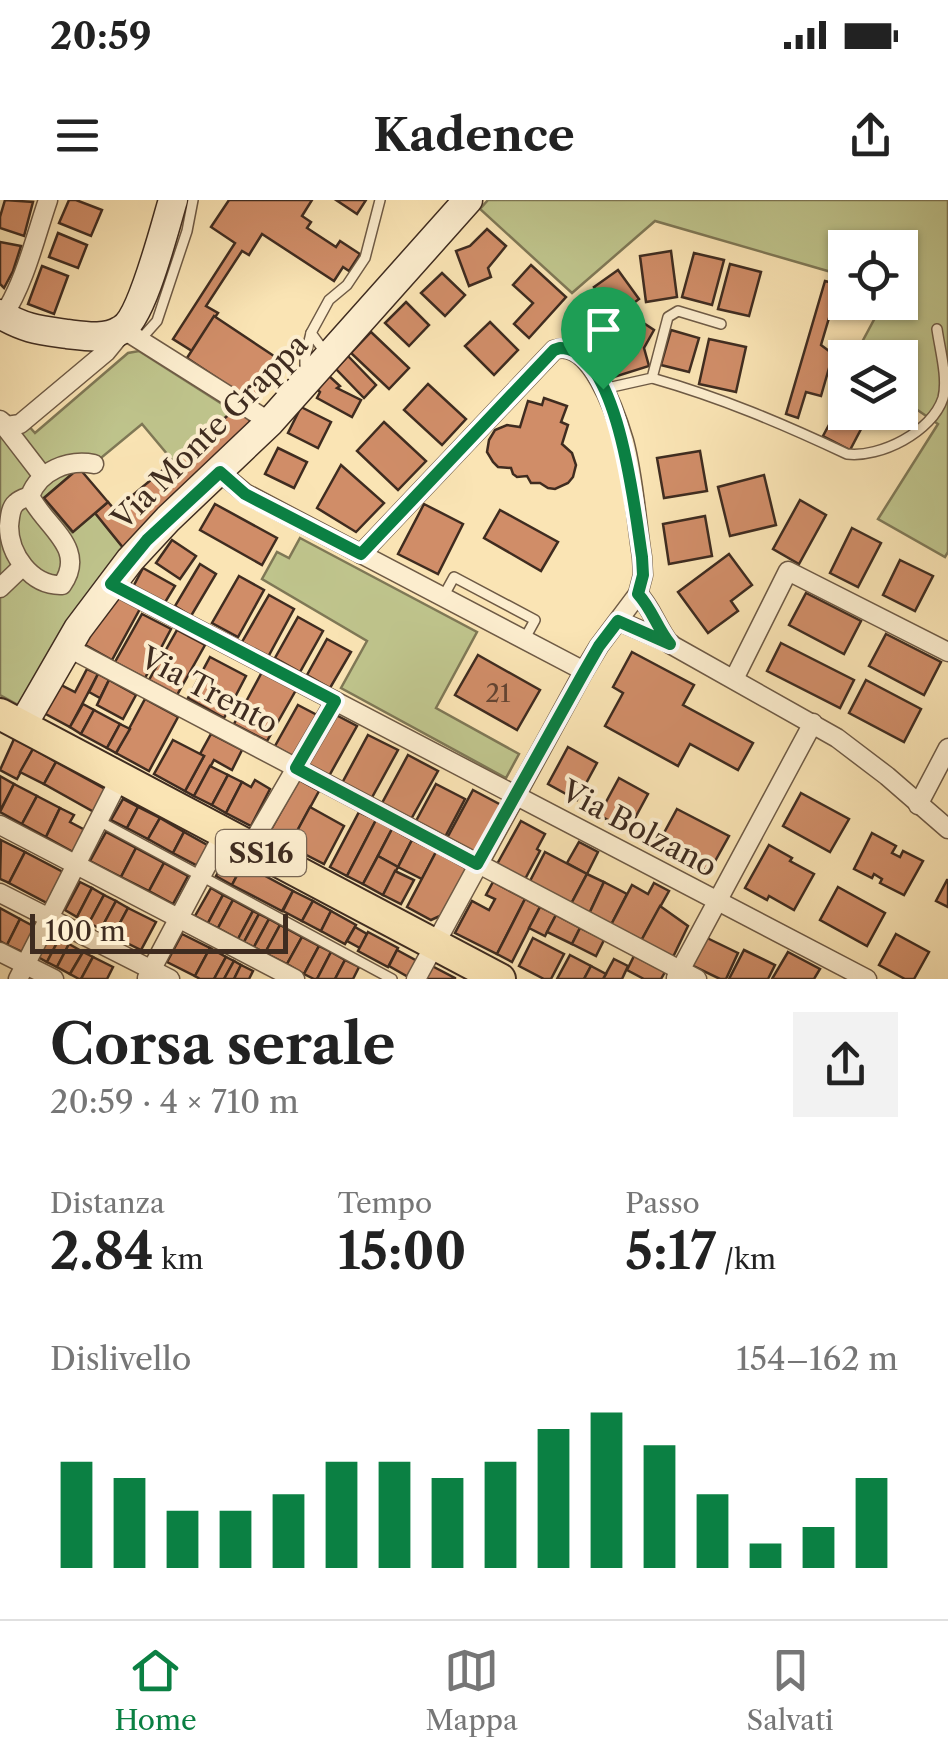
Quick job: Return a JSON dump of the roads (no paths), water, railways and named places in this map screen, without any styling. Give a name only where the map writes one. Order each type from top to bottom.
[{"type":"main road","name":"SS16","points":[[9,724],[120,778],[500,979]]},
{"type":"street","points":[[48,200],[11,304],[2,315],[26,328],[91,337],[132,335],[270,422]]},
{"type":"street","points":[[1,421],[13,426],[20,424],[132,335],[174,200]]},
{"type":"street","name":"Via Monte Grappa","points":[[9,724],[147,540],[306,384],[468,200]]},
{"type":"street","points":[[361,554],[554,350],[570,348],[582,356],[603,389],[624,442],[642,557],[638,594],[584,672],[416,979]]},
{"type":"street","points":[[1,421],[42,475]]},
{"type":"street","points":[[30,496],[16,503],[10,512],[12,547],[35,577],[62,585],[70,573],[66,543],[30,496],[42,475],[80,462],[94,464]]},
{"type":"street","points":[[220,472],[245,494],[584,672]]},
{"type":"street","points":[[0,588],[23,566]]},
{"type":"street","points":[[734,679],[788,572],[948,652]]},
{"type":"street","name":"Via Bolzano","points":[[111,584],[867,979]]},
{"type":"street","points":[[638,594],[648,604],[670,644]]},
{"type":"street","points":[[618,621],[670,644],[814,723],[859,754],[948,829]]},
{"type":"street","name":"Via Trento","points":[[67,648],[684,976]]},
{"type":"street","points":[[149,974],[202,876],[296,768],[335,701]]},
{"type":"street","points":[[684,976],[717,901],[814,723]]},
{"type":"street","points":[[918,805],[948,748]]},
{"type":"street","points":[[22,972],[120,778]]},
{"type":"street","points":[[0,825],[296,979]]},
{"type":"street","points":[[0,892],[149,974],[170,979]]},
{"type":"street","points":[[0,952],[22,972],[54,979]]},
{"type":"lane","points":[[132,335],[157,320],[188,231],[193,200]]},
{"type":"lane","points":[[306,384],[305,358],[312,334],[329,300],[346,285],[365,258],[380,200]]},
{"type":"lane","points":[[652,378],[672,312],[721,324]]},
{"type":"lane","points":[[603,389],[652,378],[765,416],[859,456],[916,432],[932,418],[942,399],[945,381],[937,328]]},
{"type":"lane","points":[[312,334],[329,358]]},
{"type":"lane","points":[[99,821],[392,979]]}]
